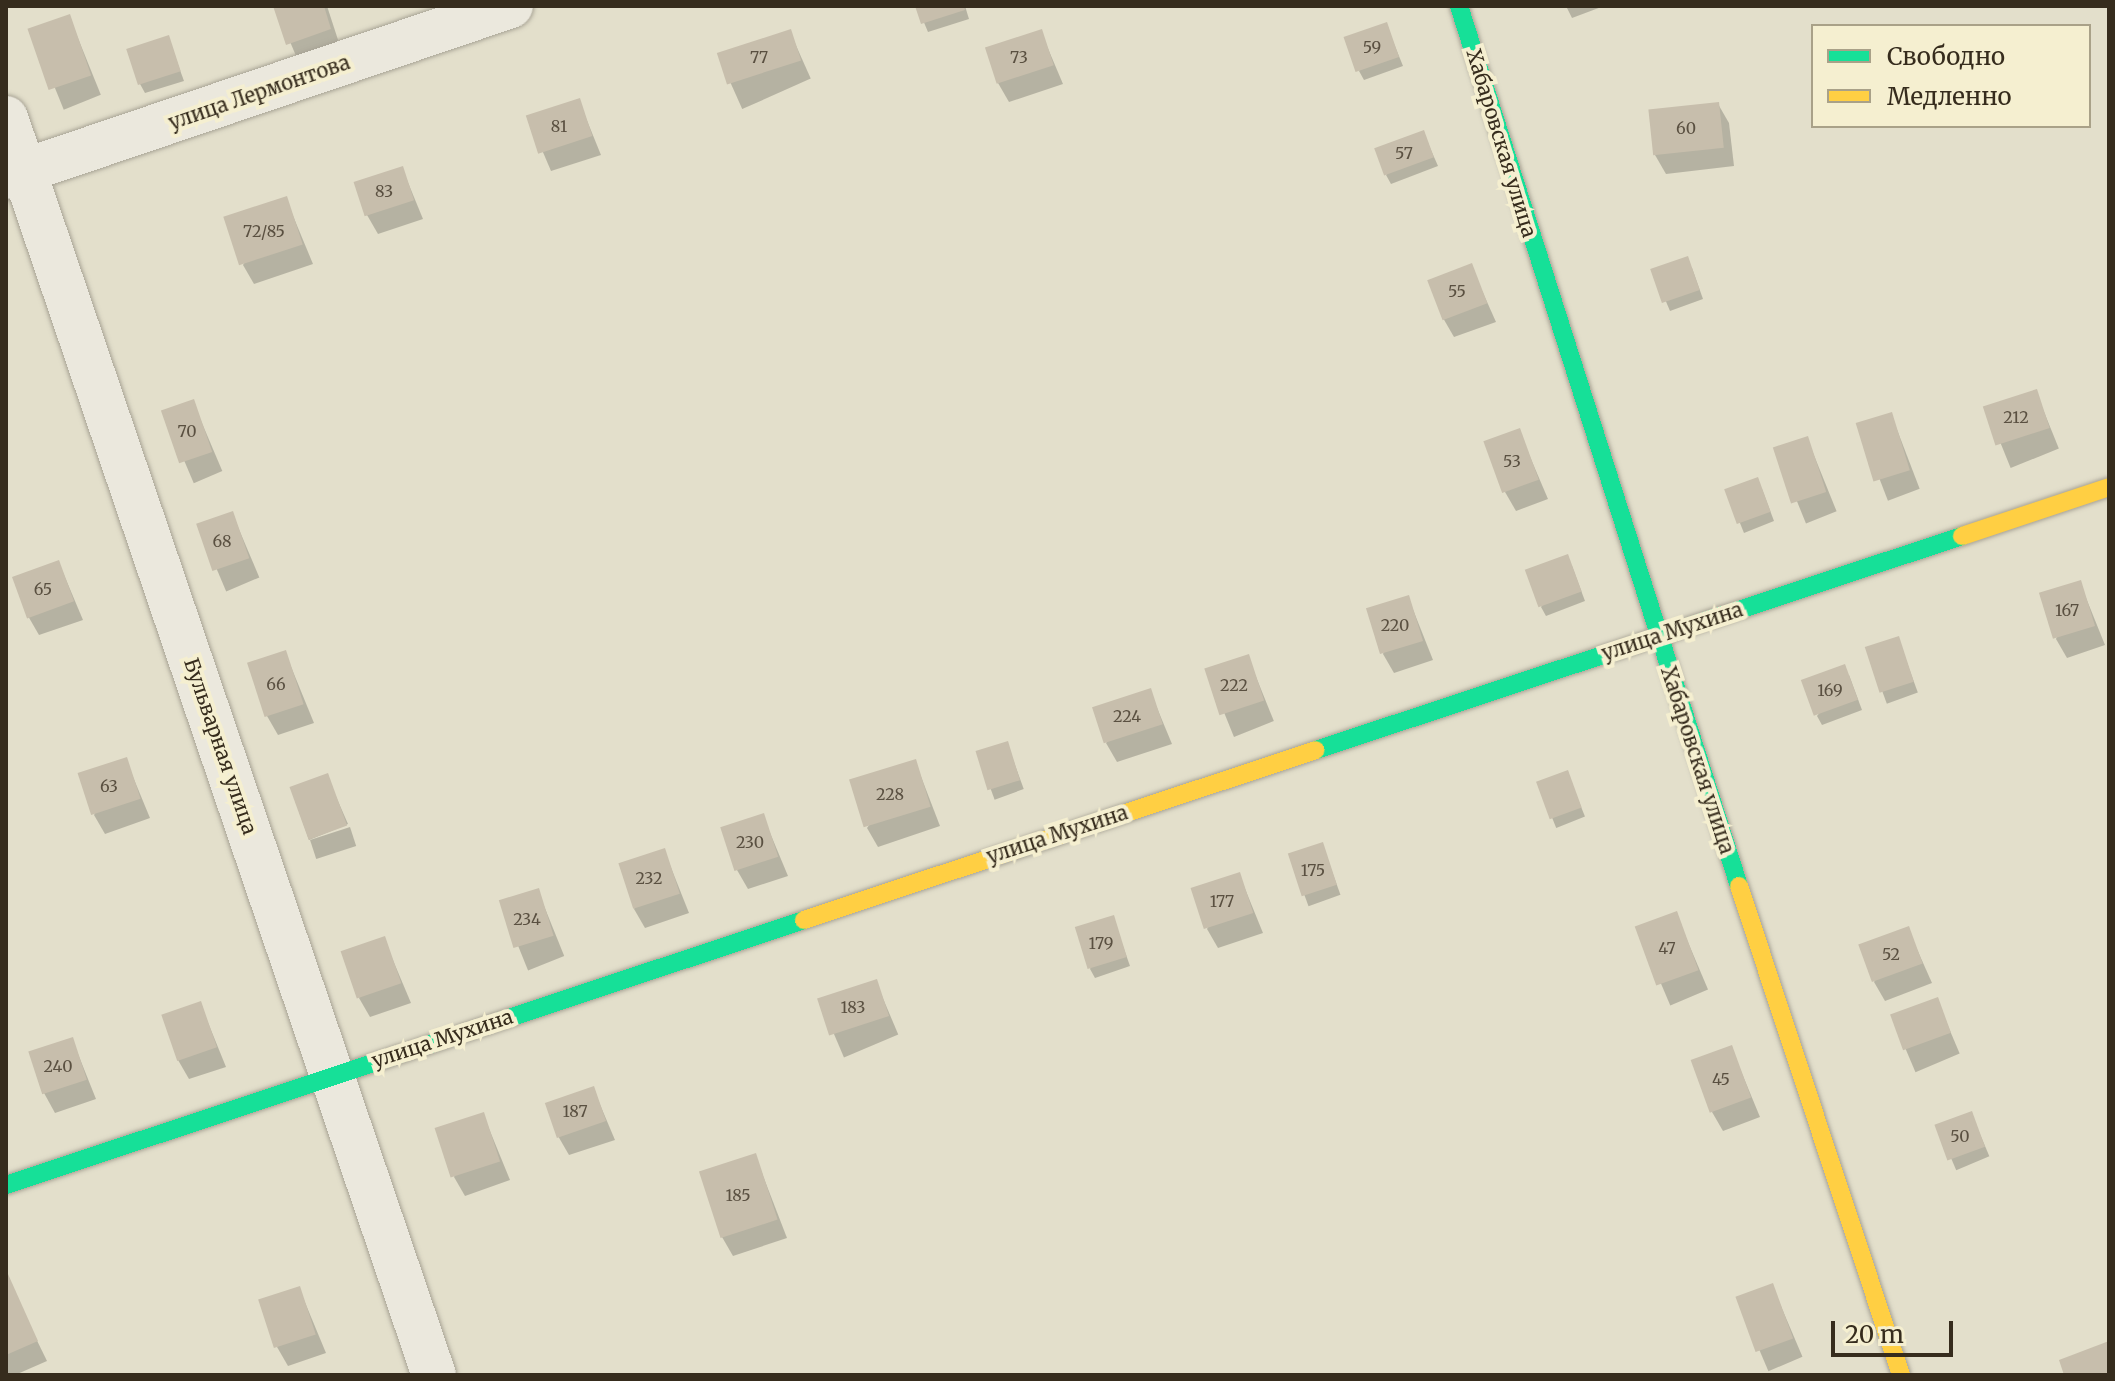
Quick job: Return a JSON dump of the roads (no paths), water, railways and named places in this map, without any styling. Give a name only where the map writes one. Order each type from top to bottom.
[{"type":"street","name":"улица Лермонтова","points":[[15,174],[511,6]]},
{"type":"street","name":"Хабаровская улица","points":[[1459,6],[1656,636],[1901,1375]]},
{"type":"street","name":"Бульварная улица","points":[[6,118],[15,174],[333,1074],[434,1375]]},
{"type":"street","name":"улица Мухина","points":[[6,1185],[2109,487]]}]
